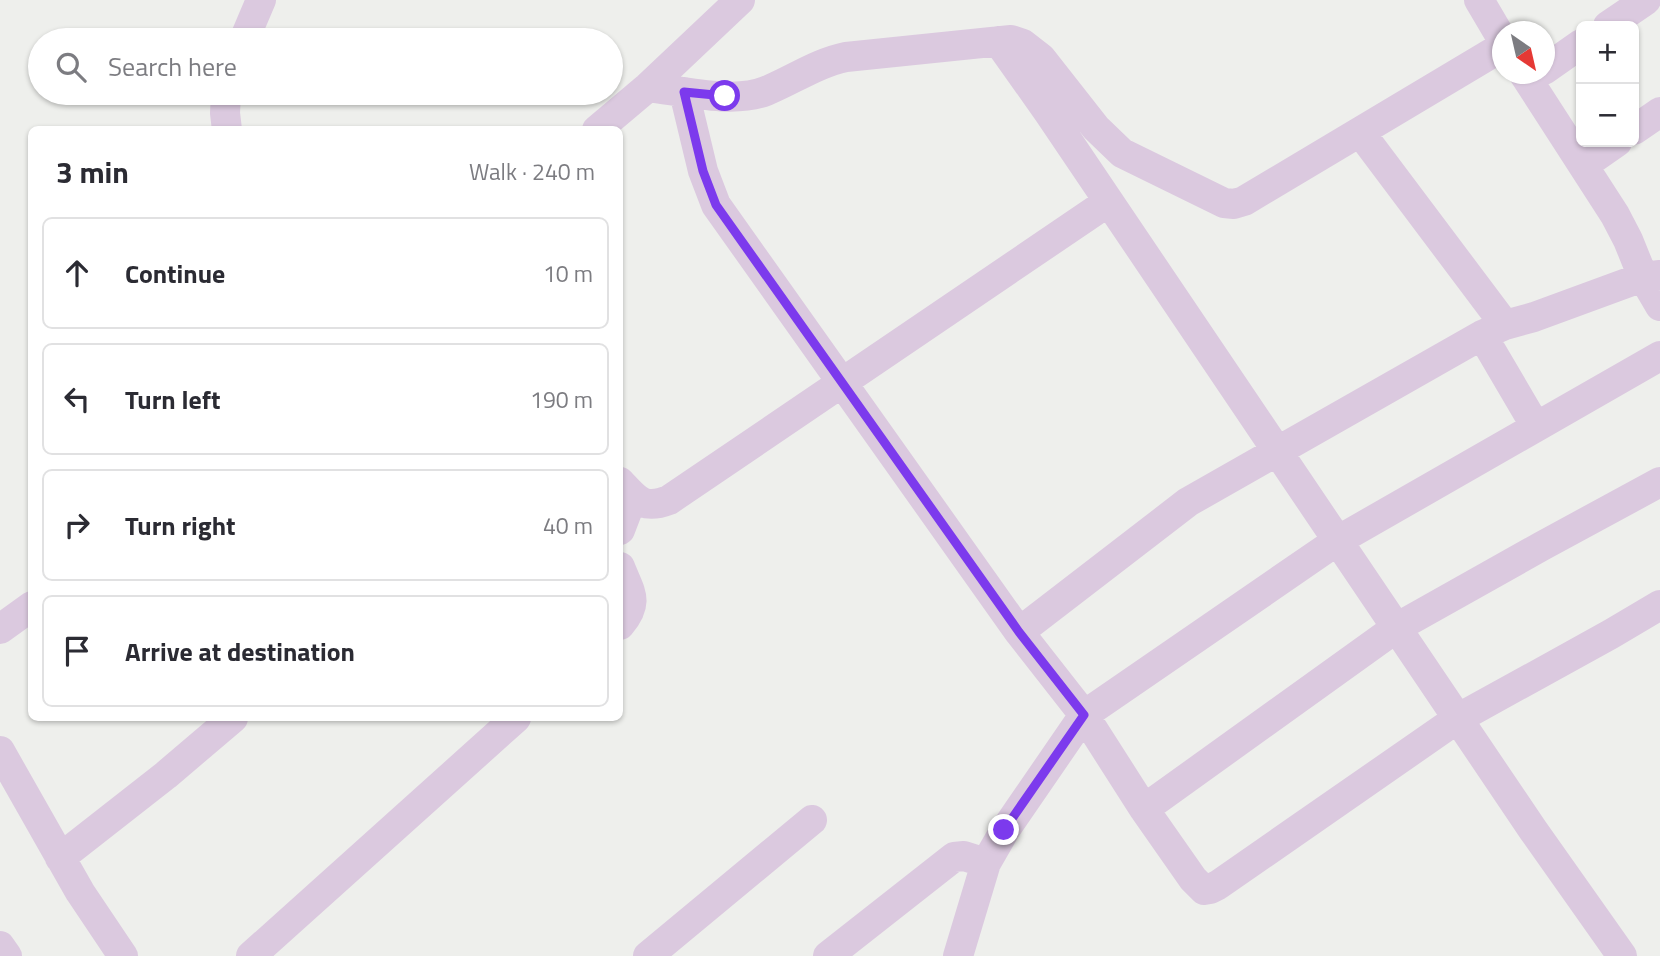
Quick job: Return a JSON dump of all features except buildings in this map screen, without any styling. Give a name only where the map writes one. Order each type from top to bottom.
[{"type":"street","points":[[249,28],[261,0]]},
{"type":"street","points":[[602,126],[648,87],[740,0]]},
{"type":"street","points":[[1615,21],[1646,0]]},
{"type":"street","points":[[648,87],[747,96],[765,91],[823,63],[846,57],[1011,40],[1023,44],[1041,58],[1096,128],[1122,153],[1224,203],[1234,204],[1244,201],[1492,54]]},
{"type":"street","points":[[998,41],[1533,831],[1622,956]]},
{"type":"street","points":[[1555,61],[1576,47]]},
{"type":"street","points":[[1539,84],[1584,165],[1652,276],[1660,306]]},
{"type":"street","points":[[684,92],[703,171],[716,205],[1019,632],[1084,715],[1144,809],[1193,879],[1204,890],[1210,889],[1457,719],[1660,605]]},
{"type":"street","points":[[225,105],[227,126]]},
{"type":"street","points":[[1639,127],[1660,112]]},
{"type":"street","points":[[1360,132],[1494,330],[1536,427]]},
{"type":"street","points":[[1584,165],[1610,147]]},
{"type":"street","points":[[623,510],[626,489],[645,504],[655,506],[669,500],[1108,202]]},
{"type":"street","points":[[1019,632],[1188,502],[1276,452],[1494,330],[1652,276]]},
{"type":"street","points":[[958,956],[986,863],[1004,830],[1084,715],[1337,541],[1660,356]]},
{"type":"street","points":[[1144,809],[1396,628],[1660,482]]},
{"type":"street","points":[[623,574],[632,596],[632,605],[623,621]]},
{"type":"street","points":[[0,629],[28,609]]},
{"type":"street","points":[[60,858],[229,721]]},
{"type":"street","points":[[251,956],[513,721]]},
{"type":"street","points":[[0,751],[80,892],[123,956]]},
{"type":"street","points":[[648,956],[812,820]]},
{"type":"street","points":[[828,956],[954,857],[964,856],[986,863]]},
{"type":"street","points":[[0,946],[7,956]]},
{"type":"route","points":[[725,96],[684,92],[703,171],[716,205],[1019,632],[1084,715],[1004,830]]}]
